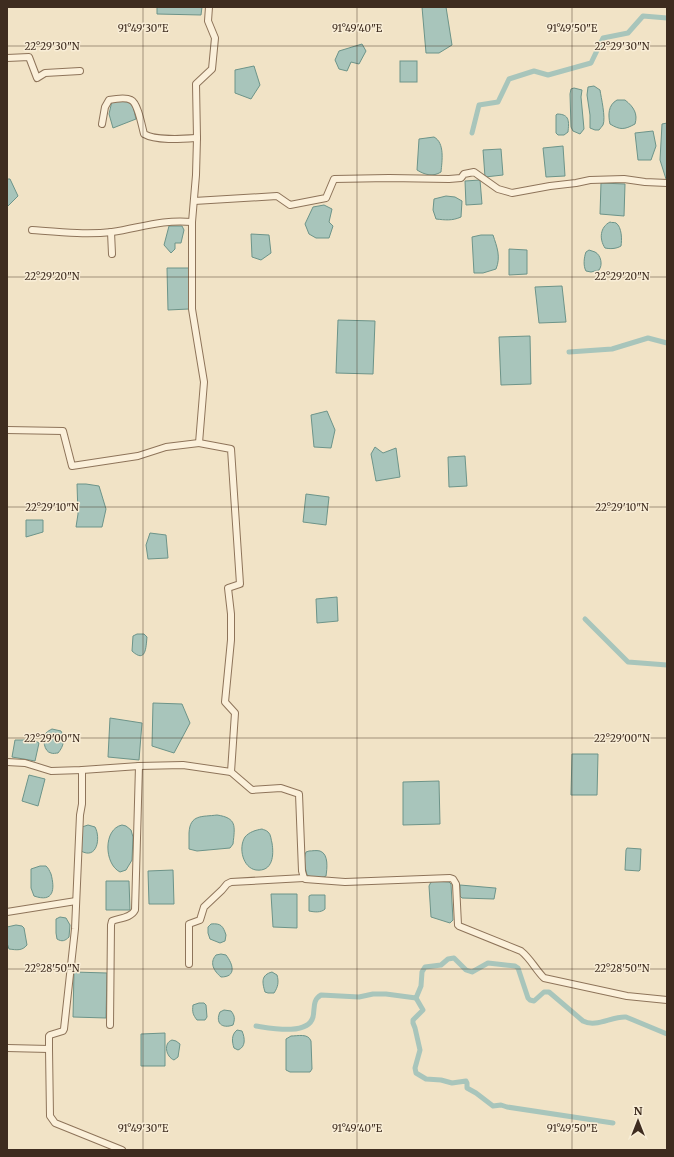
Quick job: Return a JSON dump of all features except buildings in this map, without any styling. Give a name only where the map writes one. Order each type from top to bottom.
[{"type":"street","points":[[199,443],[204,382],[192,309],[192,222],[196,175],[196,84],[212,69],[215,38],[208,21],[209,7]]},
{"type":"street","points":[[7,58],[29,57],[37,78],[45,73],[80,71]]},
{"type":"street","points":[[102,124],[105,107],[108,100],[117,98],[131,100],[136,104],[144,134],[149,137],[168,139],[197,138]]},
{"type":"street","points":[[194,201],[277,196],[290,205],[326,198],[334,179],[449,179],[461,178],[464,174],[474,172],[498,189],[512,193],[590,180],[624,179],[667,183]]},
{"type":"street","points":[[32,230],[72,233],[111,232],[164,222],[192,222]]},
{"type":"street","points":[[111,232],[112,254]]},
{"type":"street","points":[[7,430],[63,431],[72,466],[138,456],[166,447],[199,443],[231,449],[240,584],[228,588],[231,614],[231,640],[225,702],[235,714],[231,772]]},
{"type":"street","points":[[7,762],[16,764],[25,763],[50,771],[183,765],[231,772],[252,790],[281,788],[299,794],[302,871],[304,878]]},
{"type":"street","points":[[110,1026],[110,925],[112,921],[131,916],[135,910],[139,766]]},
{"type":"street","points":[[82,770],[82,804],[80,815],[75,929],[64,1029],[63,1031],[49,1036],[50,1116],[55,1123],[122,1150]]},
{"type":"street","points":[[189,964],[189,924],[200,920],[204,907],[227,884],[231,882],[304,878],[309,880],[344,882],[450,878],[453,879],[456,884],[458,925],[521,952],[527,956],[544,978],[627,996],[667,1000]]},
{"type":"street","points":[[7,912],[76,901]]},
{"type":"street","points":[[7,1048],[49,1049]]},
{"type":"water","points":[[157,7],[202,7],[201,15],[157,14]]},
{"type":"water","points":[[422,7],[446,7],[452,45],[439,53],[426,53]]},
{"type":"water","points":[[362,44],[366,51],[359,64],[351,62],[347,71],[339,69],[335,60],[339,51]]},
{"type":"water","points":[[400,61],[417,61],[417,82],[400,82]]},
{"type":"water","points":[[254,66],[260,85],[251,99],[235,93],[235,70]]},
{"type":"water","points":[[594,86],[600,90],[604,113],[604,122],[599,130],[590,128],[587,95],[588,87]]},
{"type":"water","points":[[574,88],[582,90],[581,97],[584,129],[580,134],[573,131],[571,127],[570,94],[571,89]]},
{"type":"water","points":[[617,100],[625,100],[631,105],[636,114],[635,124],[622,128],[610,124],[609,110]]},
{"type":"water","points":[[112,101],[132,102],[136,119],[113,128],[109,114]]},
{"type":"water","points":[[557,114],[564,115],[568,119],[568,132],[564,135],[558,135],[556,133]]},
{"type":"water","points":[[667,123],[666,179],[660,160],[662,124]]},
{"type":"water","points":[[653,131],[656,146],[651,160],[638,160],[635,133]]},
{"type":"water","points":[[434,137],[440,143],[441,148],[441,172],[429,175],[417,170],[419,139]]},
{"type":"water","points":[[563,146],[565,176],[546,177],[543,148]]},
{"type":"water","points":[[501,149],[503,175],[485,177],[483,150]]},
{"type":"water","points":[[7,179],[10,179],[18,196],[8,206],[7,206]]},
{"type":"water","points":[[480,180],[482,204],[466,205],[465,181]]},
{"type":"water","points":[[601,183],[625,184],[624,216],[600,214]]},
{"type":"water","points":[[446,196],[455,197],[462,201],[461,217],[452,220],[436,219],[433,210],[434,199]]},
{"type":"water","points":[[324,205],[332,209],[329,222],[333,226],[329,238],[316,238],[309,234],[305,224],[313,207]]},
{"type":"water","points":[[610,222],[618,225],[621,234],[621,246],[611,249],[605,248],[601,237],[602,230]]},
{"type":"water","points":[[169,226],[182,226],[184,230],[181,243],[175,243],[175,249],[171,253],[164,245]]},
{"type":"water","points":[[251,234],[269,235],[271,253],[261,260],[252,257]]},
{"type":"water","points":[[493,235],[498,252],[498,260],[496,269],[483,273],[474,273],[472,237]]},
{"type":"water","points":[[509,249],[527,250],[527,274],[509,275]]},
{"type":"water","points":[[589,250],[597,253],[600,258],[601,266],[599,270],[591,272],[586,271],[584,267],[586,252]]},
{"type":"water","points":[[167,268],[189,268],[189,309],[168,310]]},
{"type":"water","points":[[562,286],[566,322],[539,323],[535,287]]},
{"type":"water","points":[[338,320],[375,321],[373,374],[336,373]]},
{"type":"water","points":[[530,336],[531,384],[501,385],[499,337]]},
{"type":"water","points":[[327,411],[335,430],[331,448],[314,447],[311,415]]},
{"type":"water","points":[[375,447],[383,453],[396,448],[400,477],[376,481],[371,454]]},
{"type":"water","points":[[465,456],[467,486],[449,487],[448,457]]},
{"type":"water","points":[[77,484],[99,486],[106,509],[102,527],[76,527],[78,514]]},
{"type":"water","points":[[306,494],[329,497],[326,525],[303,522]]},
{"type":"water","points":[[26,520],[43,520],[43,532],[26,537]]},
{"type":"water","points":[[150,533],[166,535],[168,558],[148,559],[146,545]]},
{"type":"water","points":[[337,597],[338,621],[317,623],[316,599]]},
{"type":"water","points":[[137,634],[144,634],[147,637],[144,653],[140,656],[132,651],[133,636]]},
{"type":"water","points":[[153,703],[182,704],[190,723],[174,753],[152,746]]},
{"type":"water","points":[[110,718],[142,723],[139,760],[108,757]]},
{"type":"water","points":[[52,729],[61,731],[63,737],[63,745],[58,753],[49,752],[45,748],[44,744],[45,735]]},
{"type":"water","points":[[15,740],[34,740],[39,743],[35,761],[12,757]]},
{"type":"water","points":[[572,754],[598,754],[597,795],[571,795]]},
{"type":"water","points":[[29,775],[45,779],[38,806],[22,801]]},
{"type":"water","points":[[439,781],[440,824],[403,825],[403,782]]},
{"type":"water","points":[[217,815],[228,818],[233,824],[233,844],[230,848],[197,851],[189,849],[190,827],[194,819]]},
{"type":"water","points":[[88,825],[95,827],[98,837],[96,846],[91,853],[81,851],[82,827]]},
{"type":"water","points":[[122,825],[131,830],[133,837],[132,860],[126,870],[120,872],[111,862],[108,847],[111,833]]},
{"type":"water","points":[[262,829],[269,833],[273,848],[272,857],[269,866],[262,870],[256,870],[248,866],[245,862],[242,847],[243,841],[247,835]]},
{"type":"water","points":[[627,848],[641,849],[639,871],[625,870]]},
{"type":"water","points":[[320,851],[325,855],[327,862],[326,876],[316,878],[307,875],[305,858],[306,852]]},
{"type":"water","points":[[46,866],[51,874],[53,889],[52,893],[46,898],[34,896],[31,888],[31,869]]},
{"type":"water","points":[[173,870],[174,904],[149,904],[148,871]]},
{"type":"water","points":[[106,881],[129,881],[130,910],[106,910]]},
{"type":"water","points":[[433,881],[449,882],[451,884],[453,920],[450,923],[431,917],[429,886]]},
{"type":"water","points":[[460,885],[496,888],[494,899],[462,898],[460,896]]},
{"type":"water","points":[[271,894],[297,894],[297,928],[273,927]]},
{"type":"water","points":[[325,895],[325,909],[319,912],[309,911],[309,896]]},
{"type":"water","points":[[60,917],[66,918],[70,925],[69,937],[63,941],[57,939],[56,933],[56,919]]},
{"type":"water","points":[[211,924],[217,924],[223,927],[226,935],[225,941],[220,943],[210,939],[208,927]]},
{"type":"water","points":[[16,925],[24,928],[27,945],[17,950],[9,949],[7,943],[7,927]]},
{"type":"water","points":[[216,955],[226,955],[232,969],[230,975],[221,977],[214,970],[213,961]]},
{"type":"water","points":[[74,972],[107,973],[106,1018],[73,1017]]},
{"type":"water","points":[[272,972],[277,975],[278,984],[274,993],[268,993],[265,992],[263,979],[268,973]]},
{"type":"water","points":[[204,1003],[206,1005],[207,1017],[205,1020],[197,1020],[193,1013],[193,1005]]},
{"type":"water","points":[[224,1010],[231,1011],[234,1018],[233,1025],[223,1026],[220,1024],[218,1019],[220,1012]]},
{"type":"water","points":[[237,1030],[242,1031],[244,1036],[244,1045],[238,1050],[234,1048],[232,1041]]},
{"type":"water","points":[[165,1033],[165,1066],[141,1066],[141,1034]]},
{"type":"water","points":[[300,1035],[310,1038],[312,1069],[310,1072],[290,1072],[286,1070],[286,1039],[291,1036]]},
{"type":"water","points":[[172,1040],[180,1044],[178,1057],[174,1060],[167,1053],[167,1044]]},
{"type":"waterway","points":[[472,133],[479,105],[498,102],[509,79],[534,71],[548,75],[591,63],[603,38],[628,33],[643,16],[667,18]]},
{"type":"waterway","points":[[569,352],[612,349],[648,338],[667,343]]},
{"type":"waterway","points":[[585,619],[628,662],[667,665]]},
{"type":"waterway","points":[[256,1026],[279,1029],[296,1029],[304,1027],[310,1023],[313,1017],[316,999],[321,995],[359,997],[373,994],[386,994],[416,998],[421,986],[422,972],[425,967],[441,965],[448,959],[454,958],[466,970],[472,972],[488,963],[515,966],[518,968],[530,1000],[534,1001],[544,992],[549,992],[583,1021],[588,1023],[599,1023],[615,1018],[626,1017],[667,1034]]},
{"type":"waterway","points":[[416,998],[423,1010],[413,1020],[420,1050],[415,1068],[416,1073],[426,1079],[441,1080],[452,1083],[466,1081],[467,1088],[493,1106],[501,1105],[613,1123]]}]
